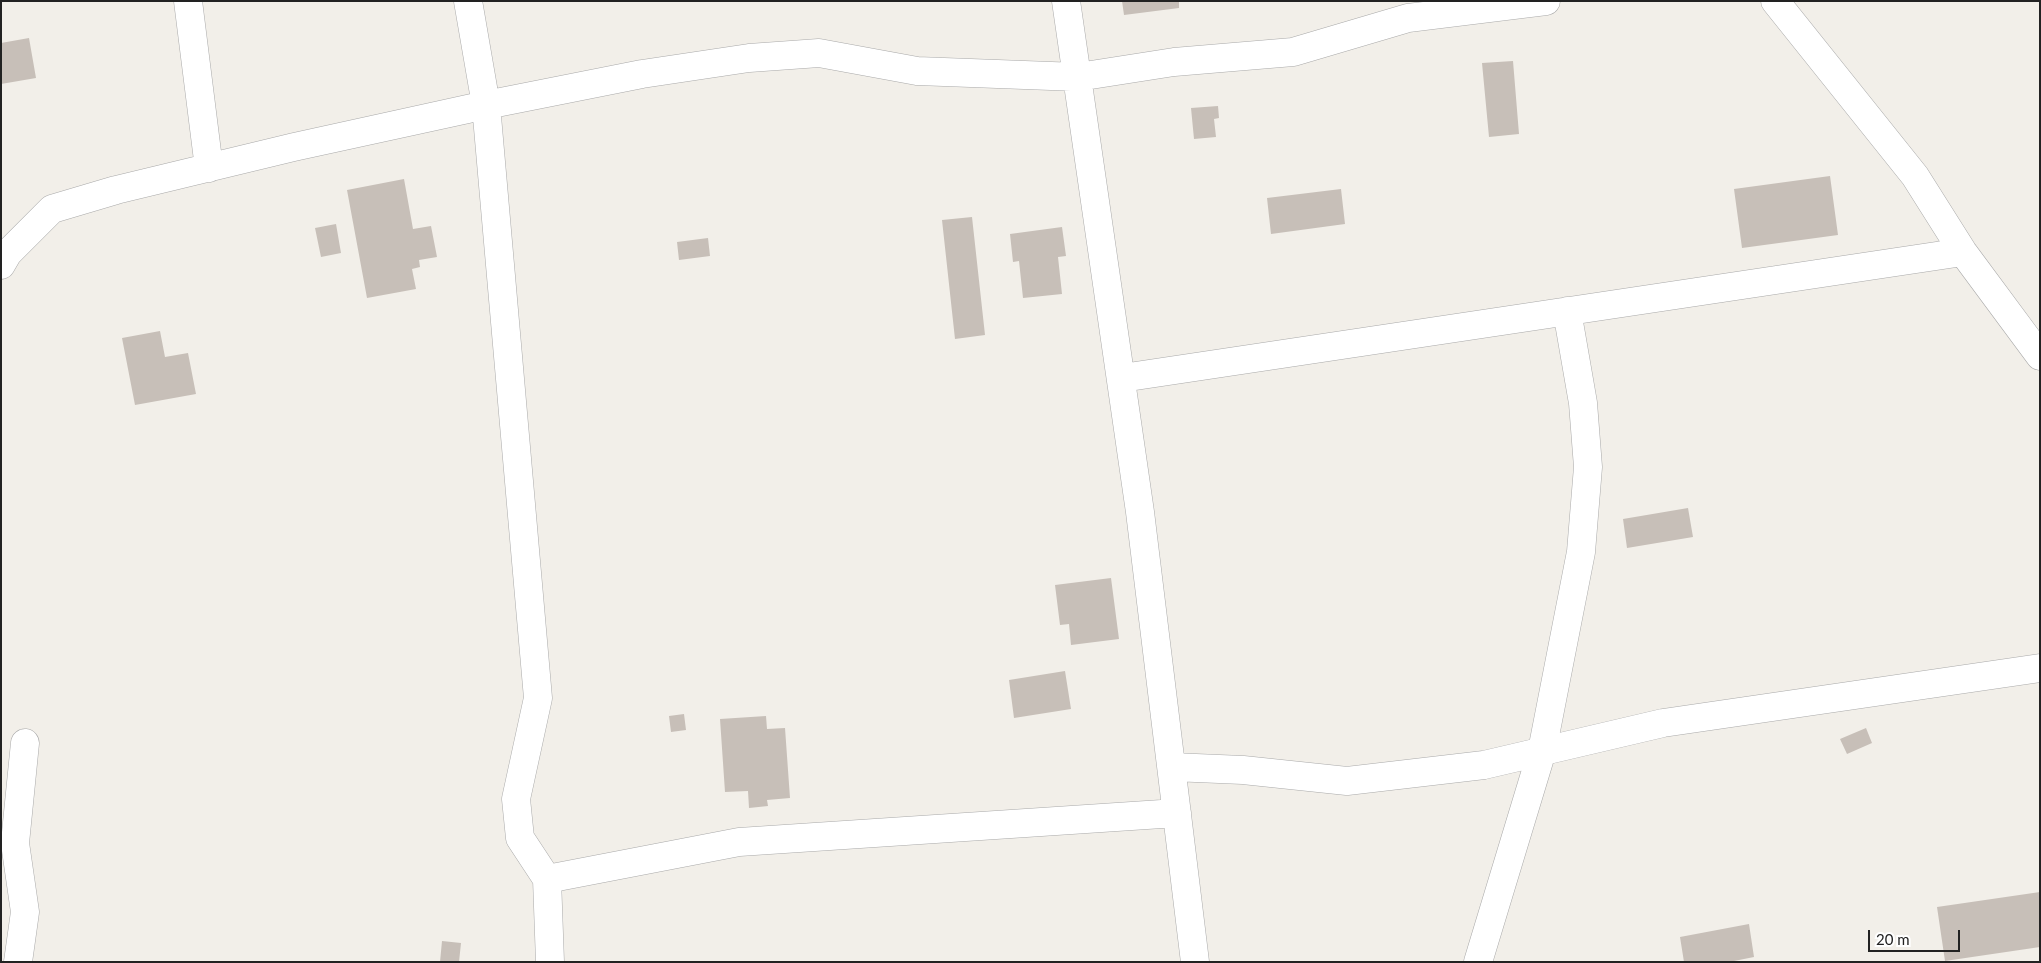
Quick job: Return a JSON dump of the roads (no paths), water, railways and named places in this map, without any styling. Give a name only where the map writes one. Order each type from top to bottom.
[{"type":"street","points":[[188,1],[209,168]]},
{"type":"street","points":[[468,1],[486,105],[538,698],[516,799],[520,838],[547,879],[550,962]]},
{"type":"street","points":[[1066,1],[1122,378],[1178,813],[1195,962]]},
{"type":"street","points":[[1,265],[8,253],[52,208],[209,168],[486,105],[642,74],[749,58],[819,53],[917,71],[1078,77],[1174,62],[1293,52],[1408,18],[1546,1]]},
{"type":"street","points":[[1775,1],[1915,176],[1963,252],[2040,356]]},
{"type":"street","points":[[1122,378],[1963,252]]},
{"type":"street","points":[[1478,962],[1542,751],[1581,552],[1588,467],[1583,403],[1566,311]]},
{"type":"street","points":[[1172,767],[1242,770],[1347,781],[1484,765],[1663,723],[2040,668]]},
{"type":"street","points":[[18,962],[25,912],[15,843],[25,744]]},
{"type":"street","points":[[547,879],[739,842],[1178,813]]}]
